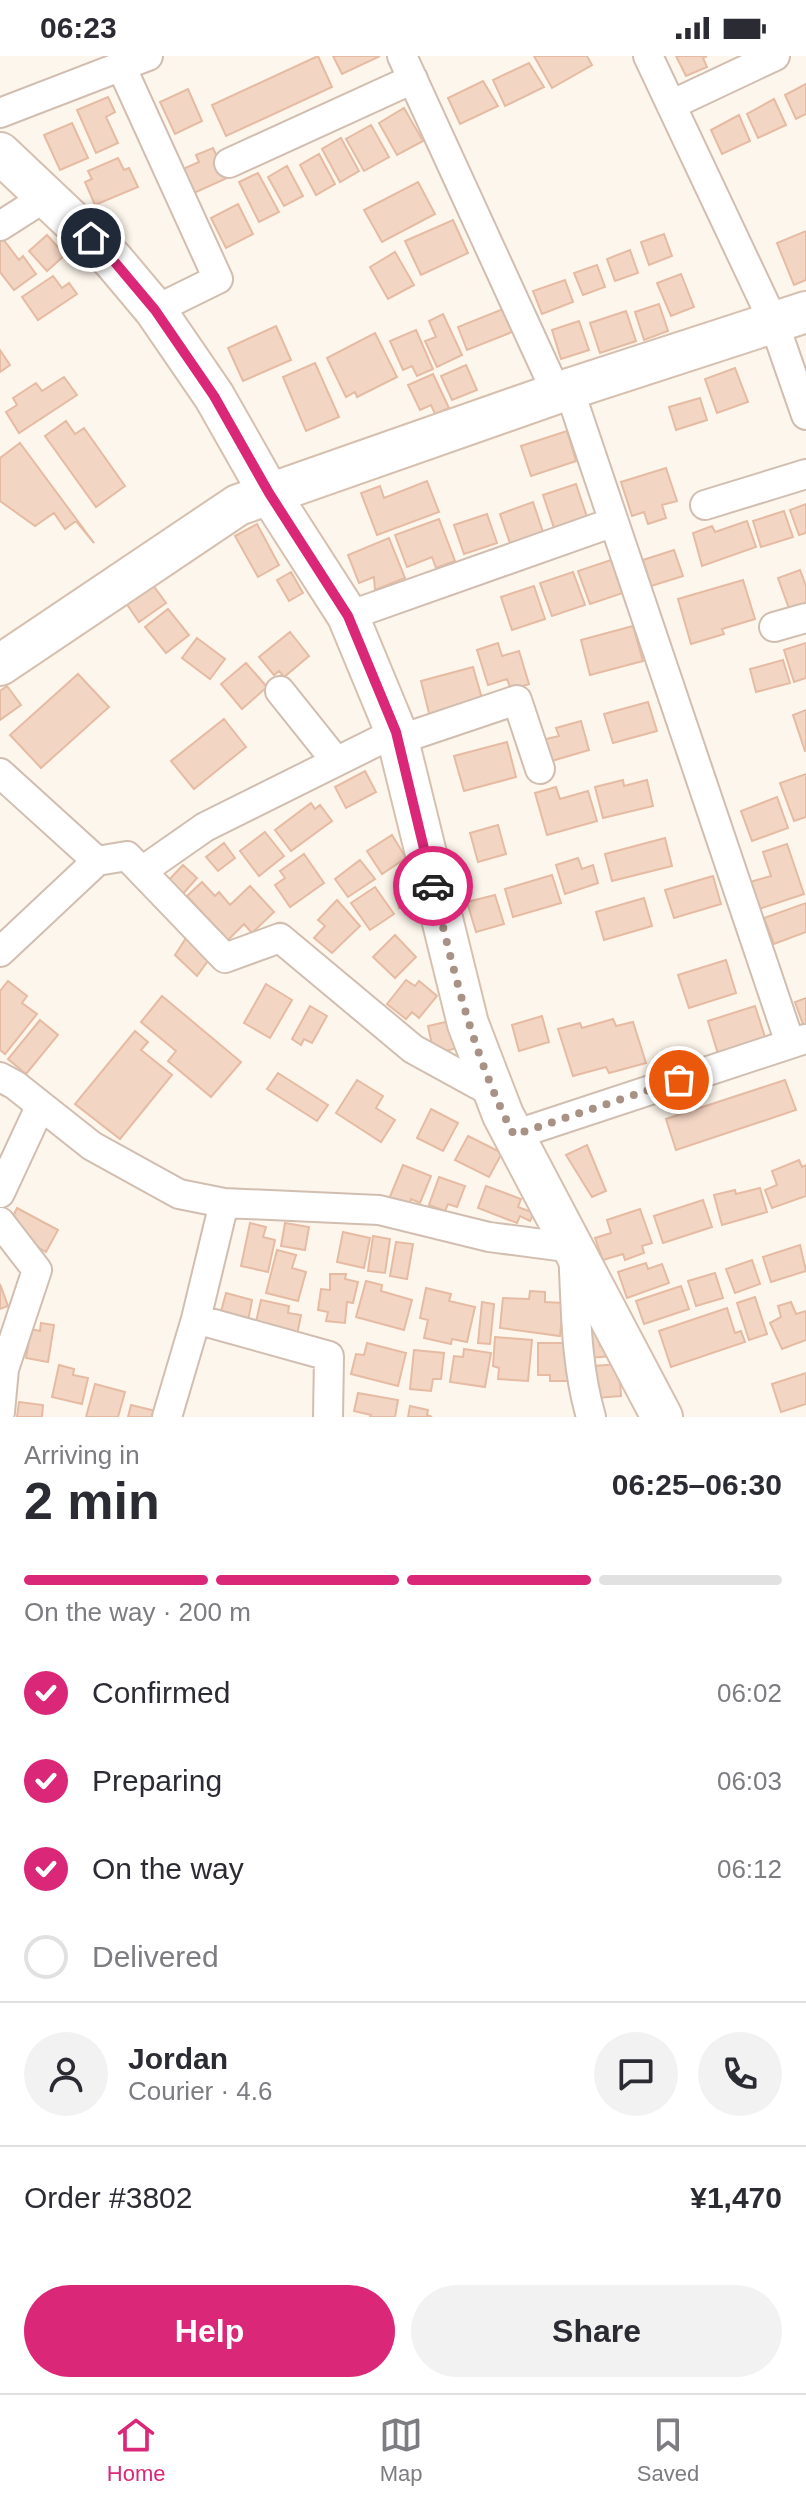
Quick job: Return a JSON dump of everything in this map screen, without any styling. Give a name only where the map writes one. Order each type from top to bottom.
[{"type":"street","points":[[0,113],[148,56]]},
{"type":"street","points":[[648,56],[671,105],[790,318],[806,415]]},
{"type":"street","points":[[671,105],[775,56]]},
{"type":"street","points":[[121,66],[218,279],[155,310]]},
{"type":"street","points":[[229,163],[407,68],[563,391],[614,522],[801,1044],[514,1135]]},
{"type":"street","points":[[0,153],[113,260],[155,310],[214,396],[269,493],[348,616],[397,736],[468,1024],[495,1094],[662,1417]]},
{"type":"street","points":[[0,226],[47,196]]},
{"type":"street","points":[[0,665],[238,505],[563,391],[790,318]]},
{"type":"street","points":[[705,505],[806,474]]},
{"type":"street","points":[[348,616],[614,522]]},
{"type":"street","points":[[774,627],[806,618]]},
{"type":"street","points":[[280,691],[336,761]]},
{"type":"street","points":[[142,871],[205,827],[336,761],[397,736],[517,700],[540,769]]},
{"type":"street","points":[[0,773],[97,861]]},
{"type":"street","points":[[0,952],[97,861],[127,856],[225,958],[280,938],[413,1049],[495,1094]]},
{"type":"street","points":[[0,1077],[15,1085],[92,1146],[179,1194],[224,1203],[379,1210],[489,1237],[573,1248]]},
{"type":"street","points":[[0,1193],[40,1107]]},
{"type":"street","points":[[167,1417],[196,1319],[224,1203]]},
{"type":"street","points":[[0,1222],[37,1270],[6,1347],[0,1412]]},
{"type":"street","points":[[573,1248],[577,1348],[583,1391],[591,1417]]},
{"type":"street","points":[[196,1319],[329,1356],[328,1417]]},
{"type":"building","points":[[318,56],[332,87],[226,136],[212,105]]},
{"type":"building","points":[[333,56],[380,56],[342,74]]},
{"type":"building","points":[[534,56],[587,56],[592,65],[552,88]]},
{"type":"building","points":[[676,56],[707,56],[703,58],[707,67],[686,76]]},
{"type":"building","points":[[529,63],[544,87],[505,106],[493,80]]},
{"type":"building","points":[[483,81],[498,106],[460,124],[448,98]]},
{"type":"building","points":[[806,84],[806,114],[796,119],[785,95]]},
{"type":"building","points":[[188,89],[202,121],[175,134],[160,102]]},
{"type":"building","points":[[108,97],[115,112],[106,117],[118,143],[96,153],[77,110]]},
{"type":"building","points":[[774,99],[786,125],[758,138],[747,114]]},
{"type":"building","points":[[404,108],[423,141],[397,155],[379,123]]},
{"type":"building","points":[[739,115],[750,141],[722,154],[711,130]]},
{"type":"building","points":[[72,123],[88,158],[60,170],[44,135]]},
{"type":"building","points":[[371,125],[389,157],[364,171],[346,139]]},
{"type":"building","points":[[341,138],[359,171],[340,182],[322,149]]},
{"type":"building","points":[[213,148],[227,178],[194,193],[183,169],[199,162],[196,155]]},
{"type":"building","points":[[319,154],[335,184],[316,195],[300,165]]},
{"type":"building","points":[[118,158],[124,170],[129,168],[138,187],[95,205],[85,182],[92,179],[88,171]]},
{"type":"building","points":[[287,166],[303,196],[284,206],[268,177]]},
{"type":"building","points":[[258,173],[279,212],[259,222],[239,182]]},
{"type":"building","points":[[418,182],[435,214],[382,242],[364,210]]},
{"type":"building","points":[[238,204],[253,234],[226,248],[211,218]]},
{"type":"building","points":[[453,220],[468,253],[421,275],[405,241]]},
{"type":"building","points":[[806,231],[806,280],[794,285],[777,243]]},
{"type":"building","points":[[664,234],[672,256],[649,265],[641,242]]},
{"type":"building","points":[[47,235],[65,255],[47,271],[29,251]]},
{"type":"building","points":[[3,239],[19,260],[23,256],[36,274],[14,290],[0,272],[0,241]]},
{"type":"building","points":[[630,250],[638,273],[615,281],[607,259]]},
{"type":"building","points":[[395,252],[414,285],[388,299],[370,267]]},
{"type":"building","points":[[597,265],[605,287],[583,295],[574,273]]},
{"type":"building","points":[[681,274],[694,307],[671,316],[657,283]]},
{"type":"building","points":[[53,276],[62,288],[69,283],[77,294],[38,320],[22,297]]},
{"type":"building","points":[[565,280],[573,302],[542,314],[533,291]]},
{"type":"building","points":[[659,304],[668,331],[644,340],[635,312]]},
{"type":"building","points":[[503,309],[512,332],[467,350],[458,327]]},
{"type":"building","points":[[626,311],[636,341],[600,353],[590,323]]},
{"type":"building","points":[[443,314],[462,355],[437,367],[425,341],[436,337],[429,321]]},
{"type":"building","points":[[579,321],[589,350],[561,359],[552,330]]},
{"type":"building","points":[[276,326],[291,360],[243,381],[228,348]]},
{"type":"building","points":[[416,330],[433,369],[417,376],[412,366],[403,370],[390,341]]},
{"type":"building","points":[[375,333],[397,377],[357,397],[355,392],[346,397],[327,358]]},
{"type":"building","points":[[0,350],[10,365],[0,372]]},
{"type":"building","points":[[315,363],[339,417],[306,431],[283,377]]},
{"type":"building","points":[[466,365],[477,390],[452,400],[441,376]]},
{"type":"building","points":[[735,368],[748,402],[717,413],[705,379]]},
{"type":"building","points":[[433,374],[449,408],[435,414],[431,405],[420,410],[408,385]]},
{"type":"building","points":[[64,377],[77,395],[19,433],[6,412],[17,405],[13,398],[36,383],[42,391]]},
{"type":"building","points":[[700,398],[707,420],[676,430],[669,407]]},
{"type":"building","points":[[66,421],[75,434],[84,428],[125,486],[96,507],[45,436]]},
{"type":"building","points":[[567,431],[576,461],[531,476],[521,446]]},
{"type":"building","points":[[20,443],[94,543],[76,521],[65,529],[54,513],[35,526],[0,501],[0,458]]},
{"type":"building","points":[[666,468],[677,501],[662,505],[666,518],[648,524],[644,512],[632,516],[621,482]]},
{"type":"building","points":[[427,481],[439,512],[377,535],[361,493],[380,486],[384,498]]},
{"type":"building","points":[[576,484],[587,517],[554,528],[543,495]]},
{"type":"building","points":[[533,502],[543,532],[510,543],[500,514]]},
{"type":"building","points":[[806,504],[806,533],[799,535],[790,510]]},
{"type":"building","points":[[784,511],[793,537],[761,547],[753,521]]},
{"type":"building","points":[[487,514],[497,543],[464,554],[454,525]]},
{"type":"building","points":[[439,519],[455,561],[436,568],[432,557],[407,567],[395,535]]},
{"type":"building","points":[[747,521],[756,547],[702,566],[693,533],[712,526],[715,532]]},
{"type":"building","points":[[257,524],[279,565],[258,577],[235,536]]},
{"type":"building","points":[[389,538],[405,578],[375,590],[374,577],[359,583],[348,555]]},
{"type":"building","points":[[674,550],[683,576],[651,586],[643,560]]},
{"type":"building","points":[[611,560],[623,593],[590,604],[578,571]]},
{"type":"building","points":[[800,570],[806,586],[806,608],[791,614],[778,578]]},
{"type":"building","points":[[291,572],[303,593],[289,601],[277,580]]},
{"type":"building","points":[[573,572],[585,605],[552,616],[540,583]]},
{"type":"building","points":[[743,580],[755,619],[722,629],[724,634],[691,644],[678,599]]},
{"type":"building","points":[[150,581],[166,603],[139,622],[124,600]]},
{"type":"building","points":[[534,586],[545,619],[512,630],[501,597]]},
{"type":"building","points":[[168,609],[189,635],[166,653],[145,627]]},
{"type":"building","points":[[633,626],[643,661],[590,675],[581,640]]},
{"type":"building","points":[[290,632],[309,656],[284,677],[279,671],[274,675],[259,657]]},
{"type":"building","points":[[197,638],[225,659],[210,679],[182,658]]},
{"type":"building","points":[[498,643],[502,656],[519,651],[529,684],[511,690],[507,679],[488,685],[477,650]]},
{"type":"building","points":[[806,643],[806,678],[794,682],[784,650]]},
{"type":"building","points":[[783,660],[790,683],[756,692],[750,669]]},
{"type":"building","points":[[246,663],[267,687],[242,709],[221,684]]},
{"type":"building","points":[[473,667],[483,702],[430,717],[421,681]]},
{"type":"building","points":[[78,674],[109,707],[41,768],[10,735]]},
{"type":"building","points":[[7,686],[21,705],[0,720],[0,691]]},
{"type":"building","points":[[648,702],[657,731],[613,743],[604,714]]},
{"type":"building","points":[[806,710],[806,751],[805,751],[793,715]]},
{"type":"building","points":[[224,719],[246,747],[194,789],[171,761]]},
{"type":"building","points":[[581,721],[589,750],[545,763],[538,741],[559,736],[556,728]]},
{"type":"building","points":[[507,742],[516,777],[464,791],[454,756]]},
{"type":"building","points":[[365,771],[376,792],[346,808],[335,787]]},
{"type":"building","points":[[806,774],[806,817],[794,821],[780,783]]},
{"type":"building","points":[[623,780],[624,786],[647,780],[653,806],[603,818],[595,787]]},
{"type":"building","points":[[556,787],[560,799],[588,791],[597,821],[547,835],[535,793]]},
{"type":"building","points":[[777,797],[788,828],[752,841],[741,811]]},
{"type":"building","points":[[311,803],[315,809],[320,805],[332,821],[291,851],[275,830]]},
{"type":"building","points":[[498,825],[506,854],[478,862],[470,833]]},
{"type":"building","points":[[265,832],[284,856],[259,876],[240,851]]},
{"type":"building","points":[[392,835],[406,858],[382,874],[367,851]]},
{"type":"building","points":[[665,838],[672,866],[612,881],[605,854]]},
{"type":"building","points":[[224,843],[235,858],[218,871],[206,857]]},
{"type":"building","points":[[787,844],[804,894],[759,909],[750,882],[771,876],[763,852]]},
{"type":"building","points":[[304,854],[324,883],[290,907],[275,885],[285,878],[280,871]]},
{"type":"building","points":[[578,858],[582,869],[593,865],[598,883],[565,894],[556,865]]},
{"type":"building","points":[[360,860],[375,879],[348,897],[335,879]]},
{"type":"building","points":[[183,865],[197,878],[181,896],[166,883]]},
{"type":"building","points":[[552,875],[561,903],[513,917],[505,889]]},
{"type":"building","points":[[713,876],[721,904],[674,918],[665,890]]},
{"type":"building","points":[[411,879],[416,905],[399,908],[394,882]]},
{"type":"building","points":[[202,882],[215,896],[219,892],[230,905],[250,886],[274,912],[252,933],[244,924],[228,940],[187,896]]},
{"type":"building","points":[[375,887],[394,914],[370,930],[351,903]]},
{"type":"building","points":[[495,895],[504,924],[476,932],[467,902]]},
{"type":"building","points":[[644,898],[652,926],[604,940],[596,912]]},
{"type":"building","points":[[337,900],[360,926],[332,953],[314,938],[325,926],[318,920]]},
{"type":"building","points":[[806,903],[806,932],[774,944],[764,918]]},
{"type":"building","points":[[395,935],[416,957],[395,978],[373,957]]},
{"type":"building","points":[[186,938],[210,958],[197,976],[175,955]]},
{"type":"building","points":[[726,960],[736,993],[689,1008],[678,975]]},
{"type":"building","points":[[406,980],[415,986],[419,981],[437,996],[419,1018],[412,1012],[406,1019],[387,1004]]},
{"type":"building","points":[[8,981],[27,996],[22,1003],[37,1014],[5,1054],[0,1050],[0,991]]},
{"type":"building","points":[[266,984],[292,1000],[270,1038],[244,1023]]},
{"type":"building","points":[[162,996],[241,1062],[211,1097],[168,1061],[176,1051],[141,1022]]},
{"type":"building","points":[[806,998],[806,1033],[795,1002]]},
{"type":"building","points":[[310,1006],[327,1016],[312,1043],[304,1039],[301,1045],[292,1039]]},
{"type":"building","points":[[755,1006],[766,1040],[718,1054],[708,1021]]},
{"type":"building","points":[[542,1016],[549,1042],[519,1051],[512,1025]]},
{"type":"building","points":[[613,1019],[616,1026],[633,1022],[646,1063],[609,1073],[606,1067],[573,1076],[558,1029],[580,1023],[582,1028]]},
{"type":"building","points":[[40,1020],[58,1035],[26,1074],[8,1059]]},
{"type":"building","points":[[450,1021],[457,1048],[434,1054],[428,1026]]},
{"type":"building","points":[[135,1031],[148,1042],[141,1050],[172,1075],[120,1139],[75,1104]]},
{"type":"building","points":[[278,1073],[328,1105],[317,1121],[267,1089]]},
{"type":"building","points":[[357,1080],[383,1096],[376,1108],[395,1120],[381,1142],[336,1113]]},
{"type":"building","points":[[785,1080],[796,1110],[676,1150],[666,1119]]},
{"type":"building","points":[[431,1109],[458,1123],[443,1151],[417,1138]]},
{"type":"building","points":[[468,1136],[502,1153],[489,1177],[455,1160]]},
{"type":"building","points":[[587,1145],[606,1191],[592,1197],[566,1155]]},
{"type":"building","points":[[799,1160],[802,1167],[806,1165],[806,1196],[772,1208],[765,1190],[777,1185],[772,1171]]},
{"type":"building","points":[[403,1165],[431,1176],[420,1203],[411,1199],[409,1206],[389,1199]]},
{"type":"building","points":[[439,1177],[465,1186],[457,1207],[448,1204],[445,1211],[429,1205]]},
{"type":"building","points":[[486,1186],[521,1199],[518,1207],[534,1213],[530,1221],[520,1216],[517,1223],[478,1208]]},
{"type":"building","points":[[760,1188],[767,1212],[722,1225],[714,1195]]},
{"type":"building","points":[[703,1200],[712,1227],[663,1243],[654,1216]]},
{"type":"building","points":[[17,1208],[58,1230],[46,1252],[16,1236],[10,1222]]},
{"type":"building","points":[[640,1209],[652,1243],[642,1246],[644,1253],[625,1260],[623,1254],[603,1260],[595,1238],[611,1233],[607,1220]]},
{"type":"building","points":[[250,1223],[266,1227],[263,1237],[275,1240],[268,1272],[241,1266]]},
{"type":"building","points":[[285,1223],[309,1227],[305,1250],[281,1246]]},
{"type":"building","points":[[343,1232],[370,1238],[364,1268],[337,1262]]},
{"type":"building","points":[[373,1236],[390,1239],[385,1273],[368,1271]]},
{"type":"building","points":[[396,1242],[413,1244],[407,1279],[390,1276]]},
{"type":"building","points":[[800,1245],[806,1271],[771,1282],[763,1257]]},
{"type":"building","points":[[277,1250],[296,1255],[292,1268],[306,1272],[298,1301],[266,1293]]},
{"type":"building","points":[[752,1260],[760,1284],[735,1293],[726,1269]]},
{"type":"building","points":[[646,1263],[648,1269],[662,1264],[669,1283],[627,1298],[618,1272]]},
{"type":"building","points":[[715,1273],[723,1298],[696,1306],[688,1281]]},
{"type":"building","points":[[330,1274],[346,1274],[345,1279],[358,1282],[353,1303],[347,1302],[345,1323],[326,1321],[328,1312],[318,1310],[321,1289],[330,1290]]},
{"type":"building","points":[[366,1281],[382,1285],[381,1291],[412,1300],[404,1330],[356,1317]]},
{"type":"building","points":[[0,1284],[8,1306],[0,1309]]},
{"type":"building","points":[[681,1286],[689,1309],[644,1324],[636,1301]]},
{"type":"building","points":[[426,1288],[451,1294],[449,1301],[475,1307],[467,1342],[452,1339],[451,1344],[424,1338],[428,1320],[420,1318]]},
{"type":"building","points":[[530,1291],[545,1292],[545,1302],[563,1303],[560,1336],[500,1328],[503,1298],[529,1299]]},
{"type":"building","points":[[226,1293],[252,1300],[248,1321],[220,1315]]},
{"type":"building","points":[[755,1297],[767,1334],[749,1340],[737,1303]]},
{"type":"building","points":[[261,1300],[289,1306],[288,1313],[301,1315],[297,1335],[255,1326]]},
{"type":"building","points":[[482,1302],[494,1304],[490,1344],[478,1343]]},
{"type":"building","points":[[791,1302],[796,1314],[806,1311],[806,1340],[782,1349],[770,1323],[781,1317],[778,1306]]},
{"type":"building","points":[[727,1308],[735,1333],[741,1331],[745,1342],[671,1367],[659,1331]]},
{"type":"building","points":[[41,1323],[54,1325],[48,1362],[26,1358],[31,1329],[40,1331]]},
{"type":"building","points":[[598,1327],[600,1346],[609,1346],[611,1356],[590,1358],[587,1328]]},
{"type":"building","points":[[495,1337],[532,1340],[528,1381],[498,1379],[499,1368],[493,1366]]},
{"type":"building","points":[[367,1343],[406,1353],[398,1386],[351,1374],[356,1354],[364,1355]]},
{"type":"building","points":[[538,1343],[568,1343],[568,1381],[550,1381],[550,1375],[538,1375]]},
{"type":"building","points":[[464,1349],[491,1353],[485,1387],[450,1382],[454,1356],[463,1357]]},
{"type":"building","points":[[414,1350],[444,1353],[441,1379],[433,1379],[431,1391],[410,1389]]},
{"type":"building","points":[[619,1364],[621,1396],[596,1398],[594,1366]]},
{"type":"building","points":[[59,1365],[74,1369],[73,1375],[88,1378],[82,1404],[52,1397]]},
{"type":"building","points":[[806,1373],[806,1404],[781,1412],[772,1384]]},
{"type":"building","points":[[95,1384],[125,1392],[118,1417],[86,1417]]},
{"type":"building","points":[[358,1393],[398,1400],[395,1417],[370,1417],[354,1411]]},
{"type":"building","points":[[19,1402],[43,1405],[42,1417],[17,1417]]},
{"type":"building","points":[[131,1405],[160,1412],[159,1417],[128,1417]]},
{"type":"building","points":[[410,1406],[428,1410],[427,1415],[432,1417],[408,1417]]},
{"type":"way so far","points":[[433,886],[468,1024],[503,1115],[514,1135],[679,1080]]},
{"type":"route","points":[[91,238],[155,310],[214,396],[269,493],[348,616],[396,732],[433,886]]}]
